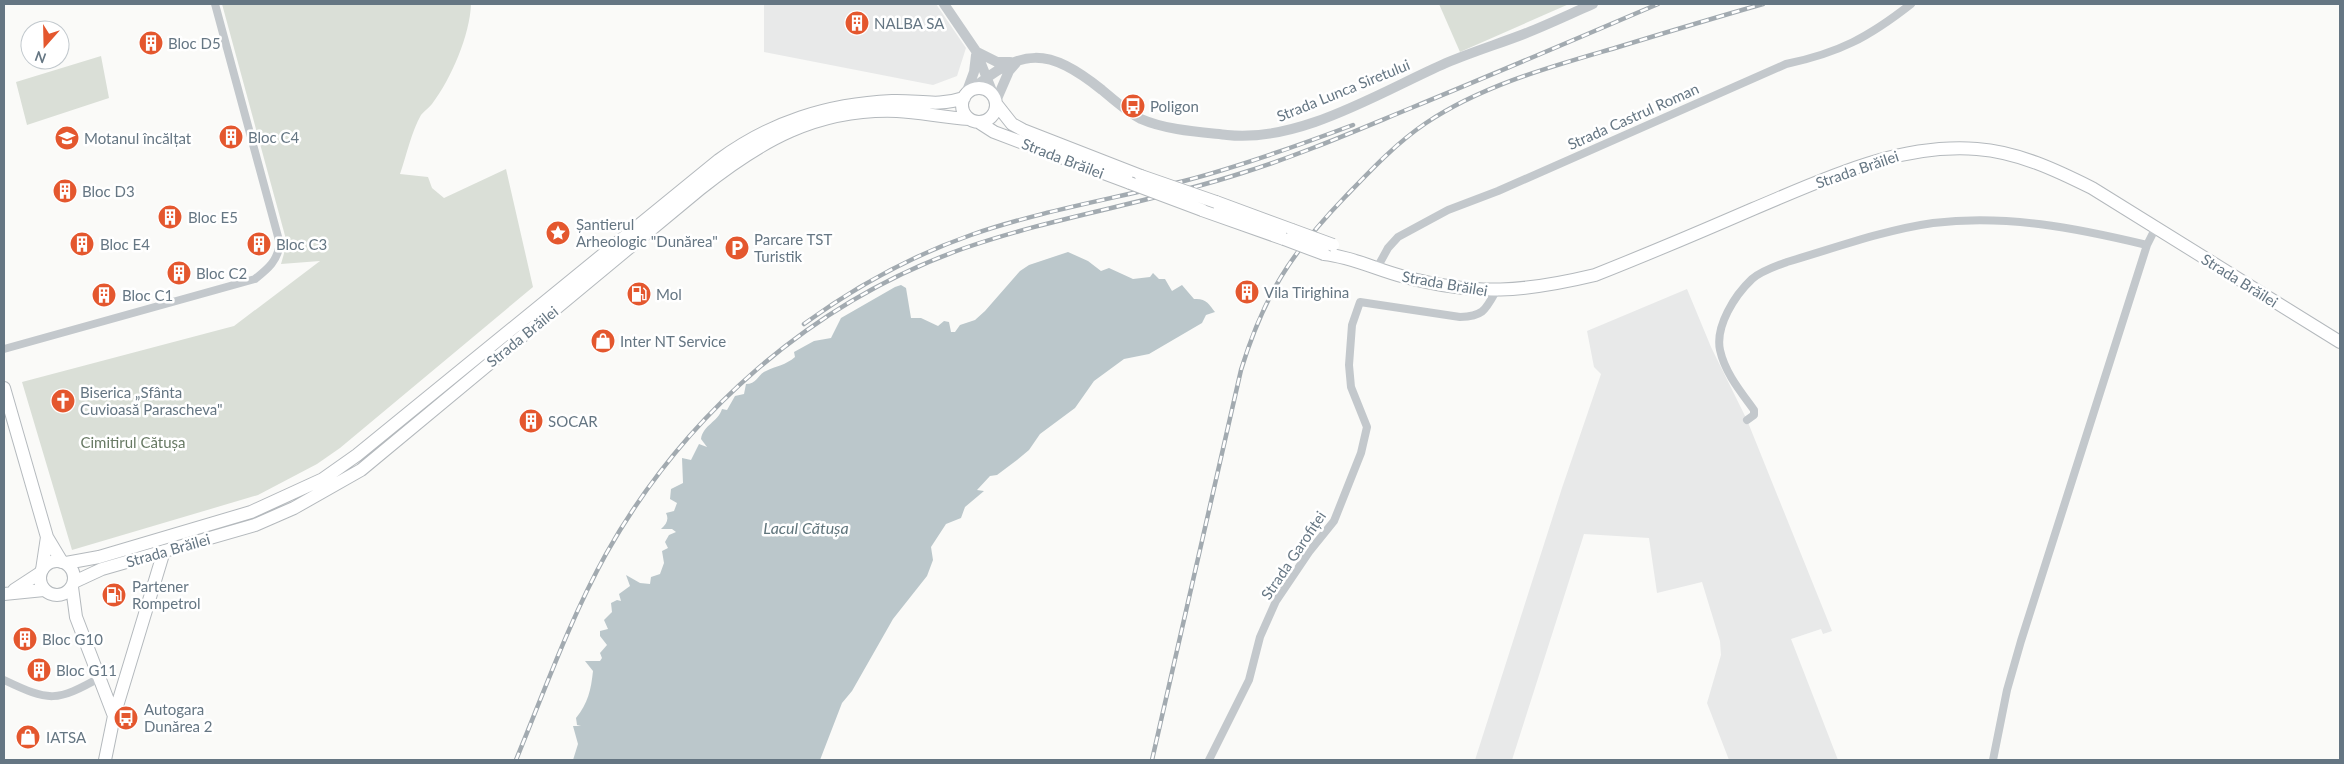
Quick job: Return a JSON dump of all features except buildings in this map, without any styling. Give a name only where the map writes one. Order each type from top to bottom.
[{"type":"main road","points":[[986,89],[996,101],[994,115],[974,121],[963,111],[966,95],[986,89]]},
{"type":"main road","name":"Strada Brăilei","points":[[8,592],[41,571],[50,562],[99,557],[251,512],[322,479],[357,455],[719,160],[742,143],[770,128],[801,116],[866,102],[896,101],[941,104],[966,95]]},
{"type":"main road","name":"Strada Brăilei","points":[[996,101],[1012,124],[1023,130],[1141,176],[1216,202],[1288,235]]},
{"type":"main road","name":"Strada Brăilei","points":[[8,592],[48,592],[59,595],[102,569],[255,524],[303,504],[361,470],[700,189],[748,152],[774,137],[804,125],[867,112],[896,111],[974,121],[994,132],[1202,210],[1288,235],[1377,268],[1405,277],[1438,284],[1496,291],[1559,284],[1595,275],[1860,165],[1885,157],[1914,151],[1944,148],[1978,149],[2027,160],[2050,168],[2092,188],[2340,342]]},
{"type":"main road","points":[[4,388],[47,537],[64,562],[73,571],[76,617],[101,677],[114,716]]},
{"type":"main road","points":[[47,537],[41,571],[41,584],[76,617]]},
{"type":"main road","points":[[105,760],[114,716],[164,551]]},
{"type":"street","points":[[4,348],[255,279],[272,266],[278,254],[280,244],[215,4]]},
{"type":"street","points":[[944,4],[976,51],[996,101]]},
{"type":"street","name":"Strada Lunca Siretului","points":[[966,95],[987,76],[1021,59],[1040,57],[1069,66],[1086,77],[1127,110],[1147,121],[1220,134],[1266,136],[1286,132],[1319,120],[1449,62],[1526,33],[1593,4]]},
{"type":"street","name":"Strada Castrul Roman","points":[[1377,268],[1388,248],[1398,236],[1448,210],[1498,191],[1786,64],[1820,57],[1847,47],[1911,4]]},
{"type":"street","points":[[976,51],[997,62],[1021,59]]},
{"type":"street","points":[[966,95],[974,72],[976,51]]},
{"type":"street","points":[[996,101],[1009,70],[1021,59]]},
{"type":"street","points":[[1746,420],[1754,415],[1754,410],[1727,369],[1720,348],[1720,330],[1730,309],[1753,278],[1771,268],[1902,229],[1952,222],[2038,222],[2086,230],[2147,244]]},
{"type":"street","points":[[1993,760],[2007,690],[2020,641],[2147,244],[2156,227]]},
{"type":"street","name":"Strada Garofiței","points":[[1210,760],[1249,680],[1260,637],[1276,601],[1309,552],[1334,521],[1361,454],[1367,427],[1351,387],[1348,365],[1352,325],[1360,302],[1460,317],[1484,312],[1496,291]]},
{"type":"street","points":[[4,680],[32,694],[51,697],[78,690],[101,677]]},
{"type":"shaded area","points":[[764,4],[936,4],[966,48],[957,76],[933,85],[764,52]]},
{"type":"shaded area","points":[[1687,289],[1711,347],[1747,420],[1832,631],[1823,634],[1821,629],[1791,639],[1838,760],[1729,760],[1707,703],[1721,655],[1720,641],[1702,582],[1657,593],[1649,538],[1584,534],[1512,760],[1475,760],[1562,488],[1601,374],[1594,367],[1587,331]]},
{"type":"green space","name":"Cimitirul Cătușa","points":[[222,4],[471,4],[467,29],[458,56],[439,94],[418,121],[400,174],[428,177],[432,188],[444,198],[506,169],[533,287],[340,448],[317,464],[258,495],[72,550],[22,382],[234,326],[320,261],[281,264],[287,243]]},
{"type":"green space","points":[[1439,4],[1569,4],[1460,52]]},
{"type":"green space","points":[[101,56],[109,98],[27,125],[16,82],[55,70],[70,70],[70,65]]},
{"type":"water","name":"Lacul Cătușa","points":[[1068,252],[1088,261],[1101,271],[1109,268],[1133,279],[1150,277],[1153,273],[1159,279],[1165,279],[1172,291],[1182,285],[1194,299],[1209,304],[1215,312],[1206,315],[1202,323],[1149,354],[1124,359],[1094,381],[1075,408],[1040,434],[1029,450],[1017,460],[997,475],[990,476],[977,490],[984,491],[965,507],[961,518],[946,524],[931,547],[933,560],[927,576],[893,619],[852,691],[842,703],[820,760],[573,760],[578,744],[573,726],[581,726],[577,725],[576,718],[586,702],[593,671],[585,661],[600,661],[602,658],[600,653],[607,645],[600,636],[600,631],[608,629],[604,620],[612,612],[611,603],[617,600],[621,601],[619,594],[630,586],[626,575],[640,583],[650,584],[651,577],[660,574],[664,563],[662,551],[668,548],[665,542],[669,535],[676,532],[672,529],[661,529],[667,521],[666,513],[674,511],[677,503],[670,499],[671,489],[683,483],[682,458],[691,460],[699,444],[707,447],[701,439],[702,434],[722,409],[727,410],[735,396],[744,394],[746,384],[755,381],[763,372],[792,360],[795,357],[794,352],[814,341],[831,338],[841,318],[895,287],[901,285],[906,288],[911,318],[921,318],[938,326],[944,321],[949,322],[951,332],[955,332],[960,325],[975,320],[985,311],[1020,271],[1029,265]]},
{"type":"railway","points":[[516,760],[581,604],[606,554],[637,503],[673,455],[713,411],[757,370],[804,333],[854,300],[907,272],[962,249],[1031,228],[1207,184],[1285,158],[1442,95],[1658,4]]},
{"type":"railway","points":[[1152,760],[1241,370],[1259,319],[1270,297],[1281,276],[1309,237],[1383,158],[1426,123],[1470,98],[1542,70],[1763,4]]},
{"type":"railway","points":[[804,324],[863,285],[905,263],[971,235],[1050,212],[1205,175],[1269,155],[1353,125]]},
{"type":"place","name":"NALBA SA","points":[[857,23]]},
{"type":"place","name":"Bloc D5","points":[[151,43]]},
{"type":"place","name":"Poligon","points":[[1133,106]]},
{"type":"place","name":"Bloc C4","points":[[231,137]]},
{"type":"place","name":"Motanul încălțat","points":[[67,138]]},
{"type":"place","name":"Bloc D3","points":[[65,191]]},
{"type":"place","name":"Bloc E5","points":[[170,217]]},
{"type":"place","name":"Șantierul Arheologic \"Dunărea\"","points":[[558,233]]},
{"type":"place","name":"Bloc E4","points":[[82,244]]},
{"type":"place","name":"Bloc C3","points":[[259,244]]},
{"type":"place","name":"Parcare TST Turistik","points":[[737,248]]},
{"type":"place","name":"Bloc C2","points":[[179,273]]},
{"type":"place","name":"Vila Tirighina","points":[[1247,292]]},
{"type":"place","name":"Mol","points":[[639,294]]},
{"type":"place","name":"Bloc C1","points":[[104,295]]},
{"type":"place","name":"Inter NT Service","points":[[603,341]]},
{"type":"place","name":"Biserica „Sfânta Cuvioasă Parascheva\"","points":[[63,401]]},
{"type":"place","name":"SOCAR","points":[[531,421]]},
{"type":"place","name":"Partener Rompetrol","points":[[114,595]]},
{"type":"place","name":"Bloc G10","points":[[25,639]]},
{"type":"place","name":"Bloc G11","points":[[39,670]]},
{"type":"place","name":"Autogara Dunărea 2","points":[[126,718]]},
{"type":"place","name":"IATSA","points":[[28,737]]}]
